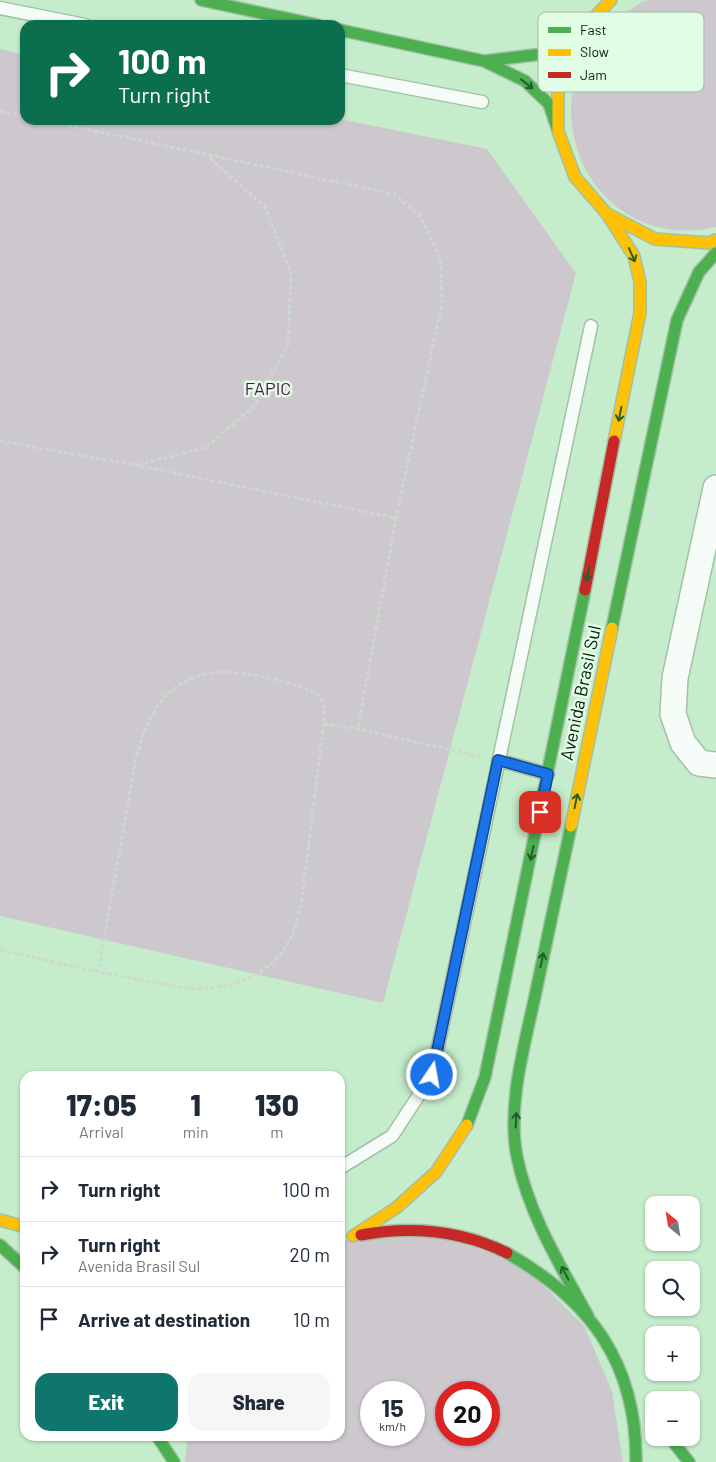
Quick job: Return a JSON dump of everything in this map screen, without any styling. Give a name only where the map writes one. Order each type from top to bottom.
[{"type":"main road","points":[[201,0],[295,20]]},
{"type":"main road","points":[[600,12],[611,0]]},
{"type":"main road","points":[[345,31],[484,61],[525,81],[549,104],[575,177],[607,214],[655,238],[709,243],[716,240]]},
{"type":"main road","points":[[484,61],[538,54]]},
{"type":"main road","points":[[558,92],[558,131]]},
{"type":"main road","name":"Avenida Brasil Sul","points":[[353,1236],[396,1208],[436,1172],[467,1125],[485,1077],[640,313],[640,282],[634,256],[607,214]]},
{"type":"main road","name":"Avenida Brasil Sul","points":[[588,1316],[541,1226],[523,1178],[515,1136],[519,1072],[677,320],[699,272],[716,253]]},
{"type":"main road","points":[[0,1220],[20,1226]]},
{"type":"main road","points":[[345,1238],[390,1230],[428,1230],[500,1248],[533,1266],[562,1289],[588,1316],[638,1393]]},
{"type":"main road","points":[[0,1244],[20,1263]]},
{"type":"main road","points":[[612,1354],[627,1392],[636,1431],[636,1462]]},
{"type":"main road","points":[[160,1441],[174,1462]]},
{"type":"main road","points":[[179,1462],[180,1445]]},
{"type":"main road","points":[[676,1446],[689,1462]]},
{"type":"street","points":[[716,488],[712,530],[675,678],[673,714],[684,743],[699,763],[716,765]]},
{"type":"lane","points":[[0,8],[61,20]]},
{"type":"lane","points":[[345,76],[482,102]]},
{"type":"lane","points":[[345,1165],[392,1136],[432,1075],[592,326]]},
{"type":"lane","points":[[498,760],[548,774]]},
{"type":"path","points":[[0,111],[20,115]]},
{"type":"path","points":[[65,125],[209,157],[394,194],[420,216],[441,259],[442,303],[396,518],[358,729]]},
{"type":"path","points":[[135,465],[205,448],[253,407],[288,345],[291,273],[264,207],[209,157]]},
{"type":"path","points":[[0,441],[135,465],[396,518]]},
{"type":"path","points":[[0,950],[98,972],[189,988],[208,989],[249,979],[274,961],[284,950],[292,934],[301,905],[324,724],[324,704],[313,692],[296,685],[238,672],[220,672],[186,681],[162,700],[144,732],[136,762],[98,972]]},
{"type":"path","points":[[324,724],[358,729],[498,760]]},
{"type":"green space","points":[[716,0],[716,227],[679,230],[645,223],[616,206],[594,182],[578,153],[571,120],[573,92],[704,92],[704,12],[627,12],[644,1]]},
{"type":"green space","name":"FAPIC","points":[[0,49],[20,54],[20,125],[345,125],[345,120],[487,149],[576,273],[383,1003],[0,916]]},
{"type":"green space","points":[[441,1237],[521,1263],[584,1326],[612,1391],[623,1462],[185,1462],[187,1441],[345,1441],[345,1240]]},
{"type":"traffic: fast","points":[[201,0],[295,20]]},
{"type":"traffic: fast","points":[[345,31],[484,61],[525,81],[549,104],[557,128]]},
{"type":"traffic: fast","points":[[484,61],[538,54]]},
{"type":"traffic: fast","points":[[612,628],[677,320],[699,272],[716,253]]},
{"type":"traffic: fast","points":[[467,1125],[485,1077],[585,590]]},
{"type":"traffic: fast","points":[[571,826],[518,1076],[515,1097],[514,1137],[522,1178],[537,1219],[556,1259],[588,1316]]},
{"type":"traffic: fast","points":[[0,1245],[20,1263]]},
{"type":"traffic: fast","points":[[507,1253],[536,1271],[562,1292],[585,1314],[603,1338],[618,1365],[628,1394],[634,1427],[636,1462]]},
{"type":"traffic: fast","points":[[160,1441],[174,1462]]},
{"type":"traffic: fast","points":[[676,1446],[689,1462]]},
{"type":"traffic: slow","points":[[600,12],[611,0]]},
{"type":"traffic: slow","points":[[558,92],[558,131],[575,177],[607,214],[655,239],[709,243],[716,240]]},
{"type":"traffic: slow","points":[[607,214],[634,256],[640,282],[640,313],[614,441]]},
{"type":"traffic: slow","points":[[571,826],[612,628]]},
{"type":"traffic: slow","points":[[353,1236],[396,1208],[436,1172],[467,1125]]},
{"type":"traffic: slow","points":[[0,1220],[20,1226]]},
{"type":"traffic: jam","points":[[585,590],[614,441]]},
{"type":"traffic: jam","points":[[361,1235],[398,1231],[435,1232],[471,1239],[507,1253]]},
{"type":"route","points":[[432,1075],[498,760],[548,774],[540,812]]}]
